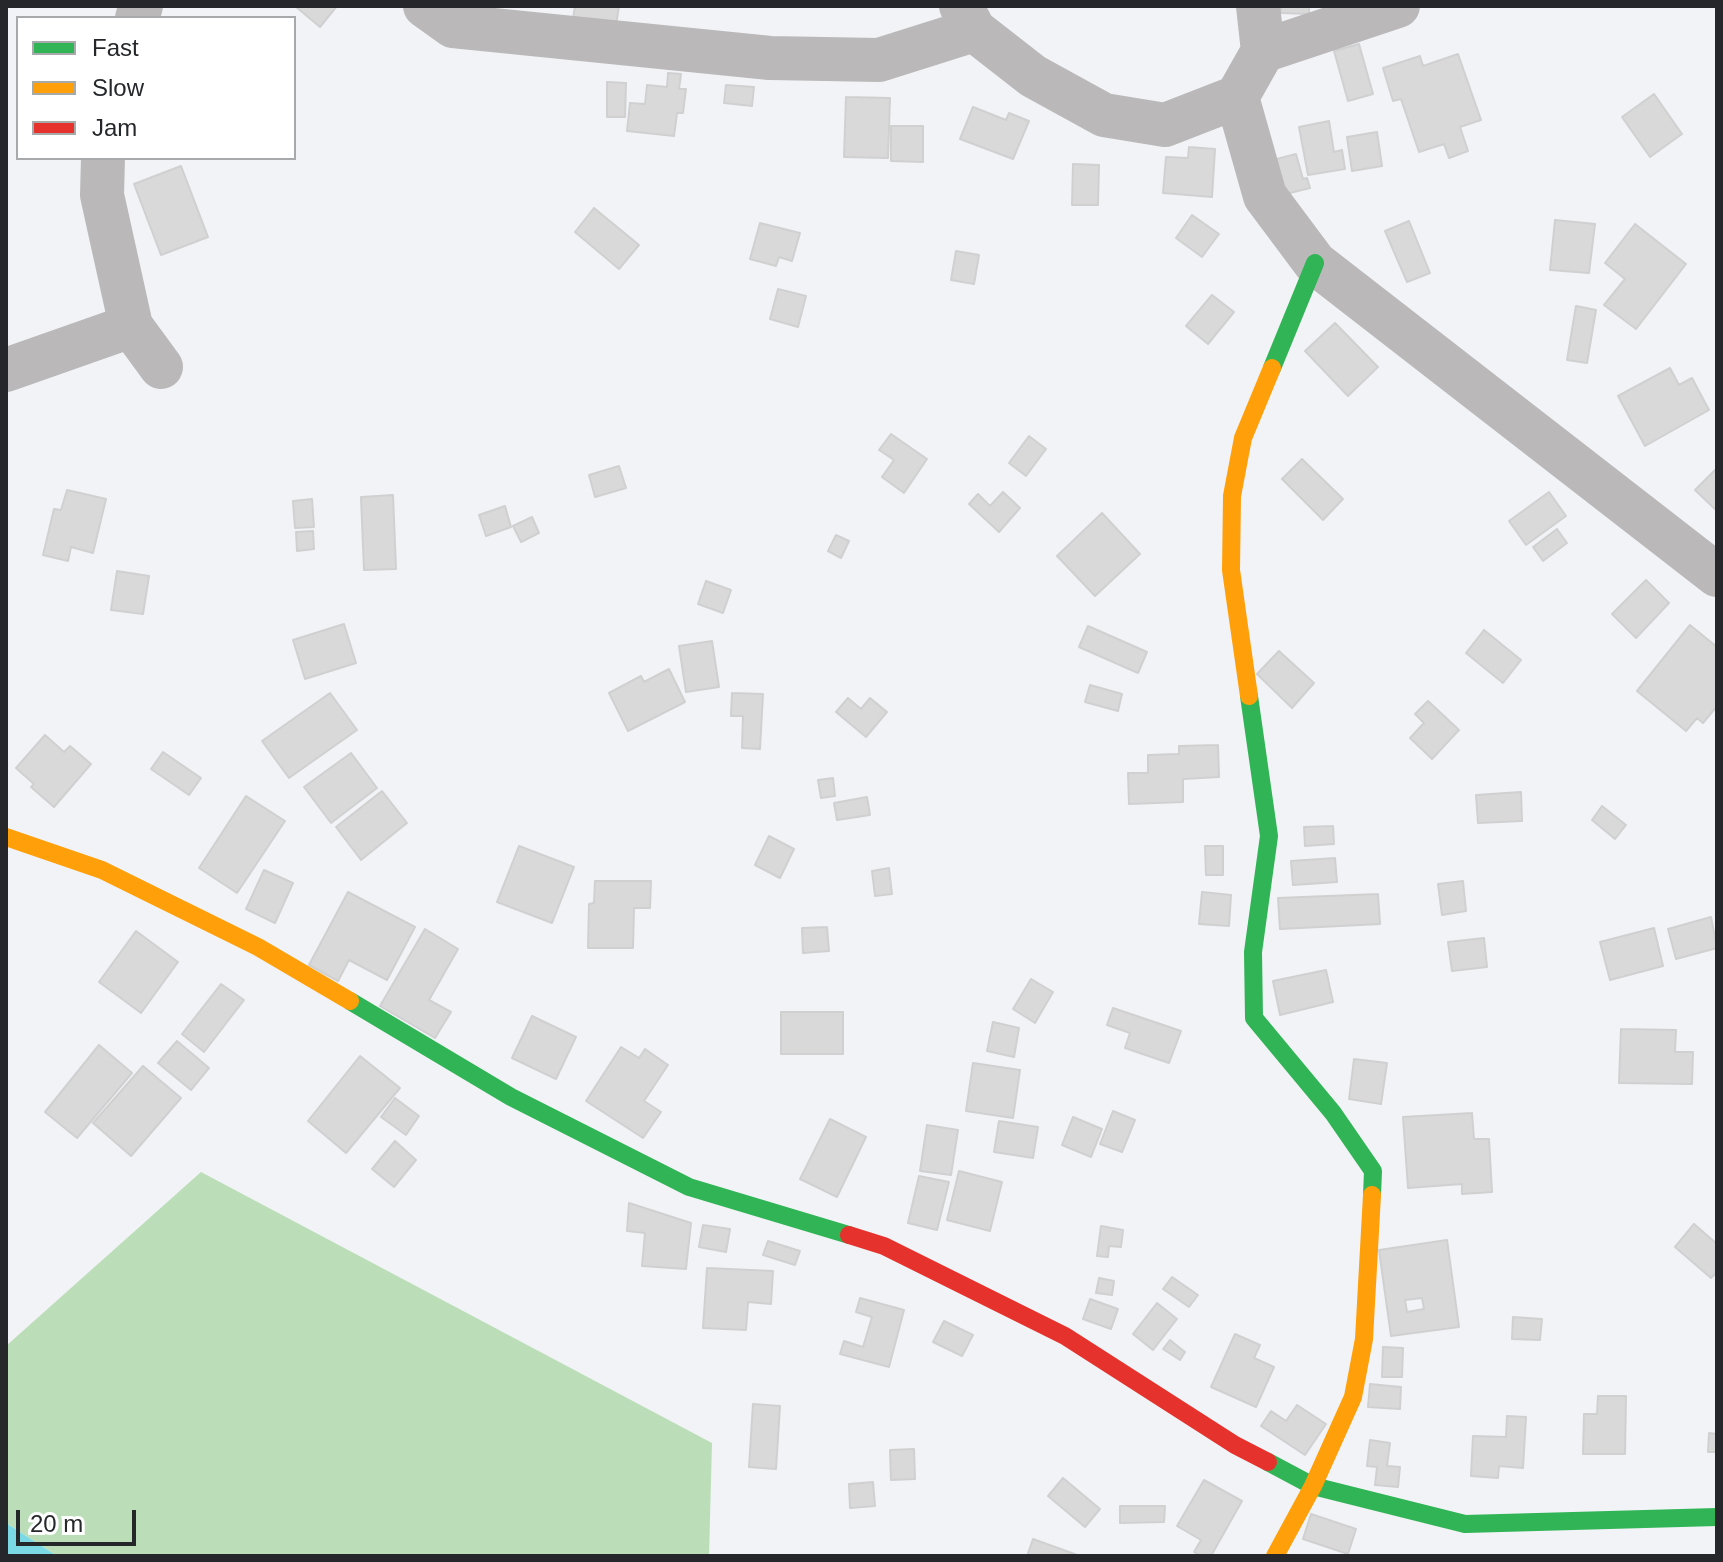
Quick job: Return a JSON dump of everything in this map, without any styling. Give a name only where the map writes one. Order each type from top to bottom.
[{"type":"street","points":[[425,6],[453,26],[770,58],[879,60],[968,18],[1033,76],[1104,115],[1165,125],[1237,97],[1263,51],[1258,6]]},
{"type":"street","points":[[1263,51],[1398,6]]},
{"type":"street","points":[[1237,97],[1265,196],[1315,263],[1717,575]]},
{"type":"street","points":[[103,160],[102,195],[131,326],[161,367]]},
{"type":"street","points":[[1275,1556],[1313,1486],[1353,1397],[1364,1339],[1373,1171],[1333,1113],[1254,1018],[1253,952],[1269,836],[1231,555],[1232,496],[1243,438],[1315,263]]},
{"type":"street","points":[[6,370],[131,326]]},
{"type":"street","points":[[6,837],[102,870],[258,947],[511,1097],[689,1187],[884,1246],[1065,1336],[1235,1445],[1313,1486],[1465,1524],[1717,1517]]},
{"type":"green space","points":[[201,1172],[712,1443],[709,1556],[57,1556],[6,1523],[6,1346]]},
{"type":"water","points":[[6,1523],[57,1556],[6,1556]]},
{"type":"building","points":[[295,6],[337,6],[320,27]]},
{"type":"building","points":[[575,6],[619,6],[616,25],[573,19]]},
{"type":"building","points":[[1281,6],[1309,6],[1309,14],[1281,13]]},
{"type":"building","points":[[1359,44],[1373,94],[1348,101],[1334,51]]},
{"type":"building","points":[[1458,54],[1481,120],[1460,127],[1468,151],[1449,158],[1444,144],[1419,152],[1401,99],[1393,101],[1383,68],[1420,56],[1423,66]]},
{"type":"building","points":[[668,73],[681,74],[679,89],[686,89],[683,113],[677,113],[674,136],[627,131],[630,103],[645,104],[647,85],[667,87]]},
{"type":"building","points":[[607,82],[626,83],[625,117],[607,117]]},
{"type":"building","points":[[726,85],[754,87],[752,106],[724,103]]},
{"type":"building","points":[[1654,94],[1682,134],[1650,157],[1622,117]]},
{"type":"building","points":[[846,97],[890,98],[888,158],[844,157]]},
{"type":"building","points":[[973,107],[1006,120],[1009,113],[1029,121],[1013,159],[960,139]]},
{"type":"building","points":[[1329,121],[1334,152],[1342,150],[1345,169],[1308,175],[1299,127]]},
{"type":"building","points":[[891,126],[923,126],[923,162],[891,161]]},
{"type":"building","points":[[1377,132],[1382,166],[1352,171],[1347,137]]},
{"type":"building","points":[[1189,147],[1215,149],[1212,197],[1163,193],[1166,157],[1188,158]]},
{"type":"building","points":[[1296,154],[1303,179],[1307,178],[1310,188],[1282,195],[1273,160]]},
{"type":"building","points":[[1073,164],[1099,165],[1098,205],[1072,205]]},
{"type":"building","points":[[181,166],[208,237],[161,255],[134,184]]},
{"type":"building","points":[[594,208],[639,245],[619,269],[575,232]]},
{"type":"building","points":[[1192,215],[1219,234],[1202,257],[1176,238]]},
{"type":"building","points":[[1555,220],[1595,224],[1589,273],[1550,270]]},
{"type":"building","points":[[1409,221],[1430,273],[1407,282],[1385,231]]},
{"type":"building","points":[[760,223],[800,233],[792,261],[779,257],[776,266],[750,259]]},
{"type":"building","points":[[1635,224],[1686,264],[1636,329],[1604,305],[1625,279],[1605,263]]},
{"type":"building","points":[[956,251],[979,255],[974,284],[951,280]]},
{"type":"building","points":[[778,289],[806,296],[798,327],[770,319]]},
{"type":"building","points":[[1212,295],[1234,312],[1208,344],[1186,326]]},
{"type":"building","points":[[1576,306],[1596,310],[1587,363],[1567,360]]},
{"type":"building","points":[[1335,323],[1378,367],[1348,396],[1305,351]]},
{"type":"building","points":[[1670,368],[1679,385],[1692,378],[1709,410],[1645,446],[1618,396]]},
{"type":"building","points":[[891,434],[927,459],[904,493],[882,477],[894,460],[879,450]]},
{"type":"building","points":[[1029,436],[1046,449],[1026,476],[1009,463]]},
{"type":"building","points":[[1302,459],[1343,499],[1323,520],[1282,479]]},
{"type":"building","points":[[619,466],[626,488],[595,497],[589,475]]},
{"type":"building","points":[[1717,468],[1717,511],[1695,490]]},
{"type":"building","points":[[67,490],[106,499],[93,553],[71,547],[68,561],[43,555],[54,509],[61,510]]},
{"type":"building","points":[[1003,492],[1020,508],[999,532],[969,504],[978,494],[990,506]]},
{"type":"building","points":[[1549,492],[1566,516],[1526,545],[1509,521]]},
{"type":"building","points":[[393,495],[396,569],[364,570],[361,497]]},
{"type":"building","points":[[312,499],[314,527],[295,528],[293,501]]},
{"type":"building","points":[[505,506],[511,527],[486,536],[479,515]]},
{"type":"building","points":[[1102,513],[1140,554],[1095,596],[1057,556]]},
{"type":"building","points":[[532,517],[539,533],[521,542],[513,526]]},
{"type":"building","points":[[1557,529],[1567,543],[1543,561],[1533,547]]},
{"type":"building","points":[[313,531],[314,549],[297,551],[296,532]]},
{"type":"building","points":[[836,535],[849,541],[841,558],[828,551]]},
{"type":"building","points":[[117,571],[149,576],[143,614],[111,610]]},
{"type":"building","points":[[1646,580],[1669,603],[1636,638],[1612,614]]},
{"type":"building","points":[[706,581],[731,590],[723,613],[698,604]]},
{"type":"building","points":[[344,624],[356,663],[305,679],[293,640]]},
{"type":"building","points":[[1690,625],[1717,647],[1717,706],[1703,723],[1697,718],[1686,731],[1637,691]]},
{"type":"building","points":[[1088,626],[1147,652],[1138,673],[1079,647]]},
{"type":"building","points":[[1484,630],[1521,660],[1503,683],[1466,653]]},
{"type":"building","points":[[712,641],[719,687],[686,692],[679,646]]},
{"type":"building","points":[[1279,651],[1314,683],[1292,708],[1257,674]]},
{"type":"building","points":[[669,669],[685,702],[628,731],[609,693],[641,676],[644,682]]},
{"type":"building","points":[[1090,685],[1122,694],[1118,711],[1085,702]]},
{"type":"building","points":[[330,693],[357,730],[289,778],[262,741]]},
{"type":"building","points":[[732,693],[763,694],[760,749],[742,748],[743,716],[731,716]]},
{"type":"building","points":[[848,698],[861,709],[870,698],[887,712],[866,737],[836,712]]},
{"type":"building","points":[[1428,701],[1459,730],[1432,759],[1410,738],[1424,723],[1415,714]]},
{"type":"building","points":[[45,735],[64,752],[70,746],[91,764],[54,807],[31,787],[34,784],[16,768]]},
{"type":"building","points":[[1218,745],[1219,777],[1183,779],[1183,802],[1129,804],[1128,773],[1148,773],[1148,755],[1179,754],[1179,746]]},
{"type":"building","points":[[163,752],[201,778],[189,795],[151,769]]},
{"type":"building","points":[[351,753],[377,788],[331,823],[304,787]]},
{"type":"building","points":[[833,778],[835,796],[821,798],[818,780]]},
{"type":"building","points":[[382,791],[407,823],[361,860],[336,827]]},
{"type":"building","points":[[1521,792],[1522,821],[1478,823],[1476,795]]},
{"type":"building","points":[[246,796],[285,821],[237,893],[199,868]]},
{"type":"building","points":[[867,797],[870,815],[837,820],[834,803]]},
{"type":"building","points":[[1602,806],[1626,825],[1615,839],[1592,820]]},
{"type":"building","points":[[1333,826],[1334,844],[1305,846],[1304,827]]},
{"type":"building","points":[[769,836],[794,849],[780,878],[755,865]]},
{"type":"building","points":[[519,846],[574,867],[552,923],[497,902]]},
{"type":"building","points":[[1205,846],[1223,846],[1223,875],[1206,875]]},
{"type":"building","points":[[1335,858],[1337,882],[1293,885],[1291,861]]},
{"type":"building","points":[[889,868],[892,894],[875,896],[872,871]]},
{"type":"building","points":[[264,870],[293,883],[275,923],[246,909]]},
{"type":"building","points":[[595,881],[651,881],[650,908],[634,908],[633,948],[588,948],[589,904],[594,903]]},
{"type":"building","points":[[1463,881],[1466,911],[1442,915],[1438,884]]},
{"type":"building","points":[[348,892],[415,927],[387,980],[349,960],[338,981],[309,965]]},
{"type":"building","points":[[1202,892],[1231,895],[1229,926],[1199,924]]},
{"type":"building","points":[[1378,894],[1380,924],[1280,929],[1278,898]]},
{"type":"building","points":[[1711,917],[1717,948],[1676,959],[1668,929]]},
{"type":"building","points":[[827,927],[829,951],[803,953],[802,928]]},
{"type":"building","points":[[1654,928],[1663,966],[1610,980],[1600,942]]},
{"type":"building","points":[[425,929],[458,949],[429,1000],[451,1012],[435,1038],[380,1006]]},
{"type":"building","points":[[136,931],[178,962],[141,1013],[99,982]]},
{"type":"building","points":[[1484,938],[1487,967],[1452,971],[1448,942]]},
{"type":"building","points":[[1326,970],[1333,1002],[1280,1015],[1273,981]]},
{"type":"building","points":[[1031,979],[1053,992],[1035,1023],[1013,1009]]},
{"type":"building","points":[[221,984],[244,1000],[204,1052],[182,1034]]},
{"type":"building","points":[[1113,1008],[1181,1031],[1169,1063],[1125,1048],[1130,1033],[1107,1025]]},
{"type":"building","points":[[781,1012],[843,1012],[843,1054],[781,1054]]},
{"type":"building","points":[[532,1016],[576,1037],[556,1079],[512,1058]]},
{"type":"building","points":[[993,1022],[1019,1028],[1014,1057],[987,1051]]},
{"type":"building","points":[[1621,1029],[1676,1030],[1675,1052],[1693,1052],[1692,1084],[1619,1083]]},
{"type":"building","points":[[177,1041],[209,1068],[191,1090],[158,1063]]},
{"type":"building","points":[[99,1045],[132,1073],[77,1138],[45,1112]]},
{"type":"building","points":[[621,1047],[639,1058],[645,1049],[668,1065],[644,1101],[661,1112],[643,1138],[586,1101]]},
{"type":"building","points":[[360,1056],[400,1088],[346,1153],[308,1121]]},
{"type":"building","points":[[1354,1059],[1387,1063],[1381,1104],[1349,1099]]},
{"type":"building","points":[[973,1063],[1020,1070],[1013,1118],[966,1111]]},
{"type":"building","points":[[143,1066],[181,1098],[131,1156],[93,1123]]},
{"type":"building","points":[[395,1098],[419,1116],[406,1135],[381,1117]]},
{"type":"building","points":[[1113,1111],[1135,1120],[1122,1152],[1100,1144]]},
{"type":"building","points":[[1472,1113],[1474,1139],[1489,1139],[1492,1192],[1462,1194],[1462,1184],[1408,1188],[1403,1117]]},
{"type":"building","points":[[1073,1117],[1102,1129],[1091,1157],[1062,1145]]},
{"type":"building","points":[[830,1119],[866,1137],[837,1197],[800,1179]]},
{"type":"building","points":[[999,1121],[1038,1127],[1033,1158],[994,1152]]},
{"type":"building","points":[[927,1125],[958,1130],[951,1175],[920,1171]]},
{"type":"building","points":[[395,1141],[416,1160],[394,1187],[372,1169]]},
{"type":"building","points":[[959,1171],[1002,1182],[990,1231],[947,1220]]},
{"type":"building","points":[[919,1176],[949,1182],[937,1230],[908,1223]]},
{"type":"building","points":[[629,1203],[691,1223],[686,1269],[642,1266],[645,1233],[627,1231]]},
{"type":"building","points":[[1694,1224],[1717,1244],[1717,1272],[1711,1278],[1675,1247]]},
{"type":"building","points":[[703,1225],[730,1229],[726,1252],[699,1247]]},
{"type":"building","points":[[1101,1226],[1123,1230],[1121,1247],[1109,1246],[1108,1257],[1097,1256]]},
{"type":"building","points":[[1447,1240],[1459,1327],[1391,1336],[1379,1250]],"holes":[[[1422,1298],[1424,1309],[1407,1312],[1405,1300]]]},
{"type":"building","points":[[768,1241],[800,1251],[795,1265],[763,1255]]},
{"type":"building","points":[[707,1268],[773,1271],[771,1304],[748,1302],[746,1330],[703,1328]]},
{"type":"building","points":[[1172,1277],[1198,1295],[1189,1307],[1163,1289]]},
{"type":"building","points":[[1099,1278],[1114,1281],[1112,1295],[1096,1293]]},
{"type":"building","points":[[860,1298],[904,1310],[889,1367],[840,1354],[844,1341],[863,1347],[872,1317],[856,1312]]},
{"type":"building","points":[[1090,1299],[1118,1309],[1111,1329],[1083,1319]]},
{"type":"building","points":[[1157,1303],[1177,1319],[1153,1350],[1133,1334]]},
{"type":"building","points":[[1513,1317],[1542,1319],[1540,1340],[1512,1339]]},
{"type":"building","points":[[944,1321],[973,1335],[962,1356],[933,1342]]},
{"type":"building","points":[[1235,1334],[1260,1345],[1254,1358],[1274,1367],[1256,1407],[1211,1387]]},
{"type":"building","points":[[1170,1340],[1185,1352],[1180,1360],[1163,1349]]},
{"type":"building","points":[[1383,1347],[1403,1348],[1402,1377],[1382,1377]]},
{"type":"building","points":[[1370,1384],[1401,1387],[1400,1409],[1368,1407]]},
{"type":"building","points":[[1598,1396],[1626,1396],[1625,1454],[1583,1454],[1584,1414],[1597,1414]]},
{"type":"building","points":[[753,1404],[780,1406],[776,1469],[749,1467]]},
{"type":"building","points":[[1297,1405],[1326,1424],[1305,1455],[1261,1426],[1271,1411],[1286,1421]]},
{"type":"building","points":[[1507,1416],[1526,1417],[1523,1468],[1499,1466],[1498,1478],[1471,1476],[1473,1436],[1506,1437]]},
{"type":"building","points":[[1709,1433],[1717,1434],[1717,1452],[1708,1452]]},
{"type":"building","points":[[1370,1440],[1390,1443],[1387,1466],[1400,1467],[1398,1487],[1375,1485],[1377,1467],[1367,1466]]},
{"type":"building","points":[[914,1449],[915,1479],[891,1480],[890,1450]]},
{"type":"building","points":[[1063,1478],[1100,1509],[1085,1527],[1048,1496]]},
{"type":"building","points":[[1204,1480],[1242,1501],[1211,1556],[1194,1552],[1201,1540],[1177,1526]]},
{"type":"building","points":[[873,1482],[875,1506],[850,1508],[849,1484]]},
{"type":"building","points":[[1120,1506],[1165,1506],[1164,1522],[1120,1523]]},
{"type":"building","points":[[1311,1514],[1356,1529],[1348,1554],[1303,1539]]},
{"type":"building","points":[[1033,1539],[1080,1556],[1027,1556]]},
{"type":"traffic: fast","points":[[1272,368],[1315,263]]},
{"type":"traffic: fast","points":[[1249,696],[1269,836],[1253,952],[1254,1018],[1333,1113],[1373,1171],[1372,1195]]},
{"type":"traffic: fast","points":[[350,1001],[511,1097],[689,1187],[849,1235]]},
{"type":"traffic: fast","points":[[1268,1462],[1313,1486],[1465,1524],[1717,1517]]},
{"type":"traffic: slow","points":[[1249,696],[1231,570],[1232,496],[1243,438],[1272,368]]},
{"type":"traffic: slow","points":[[6,837],[102,870],[258,947],[350,1001]]},
{"type":"traffic: slow","points":[[1275,1556],[1313,1486],[1353,1397],[1364,1339],[1372,1195]]},
{"type":"traffic: jam","points":[[849,1235],[884,1246],[1065,1336],[1235,1445],[1268,1462]]}]
